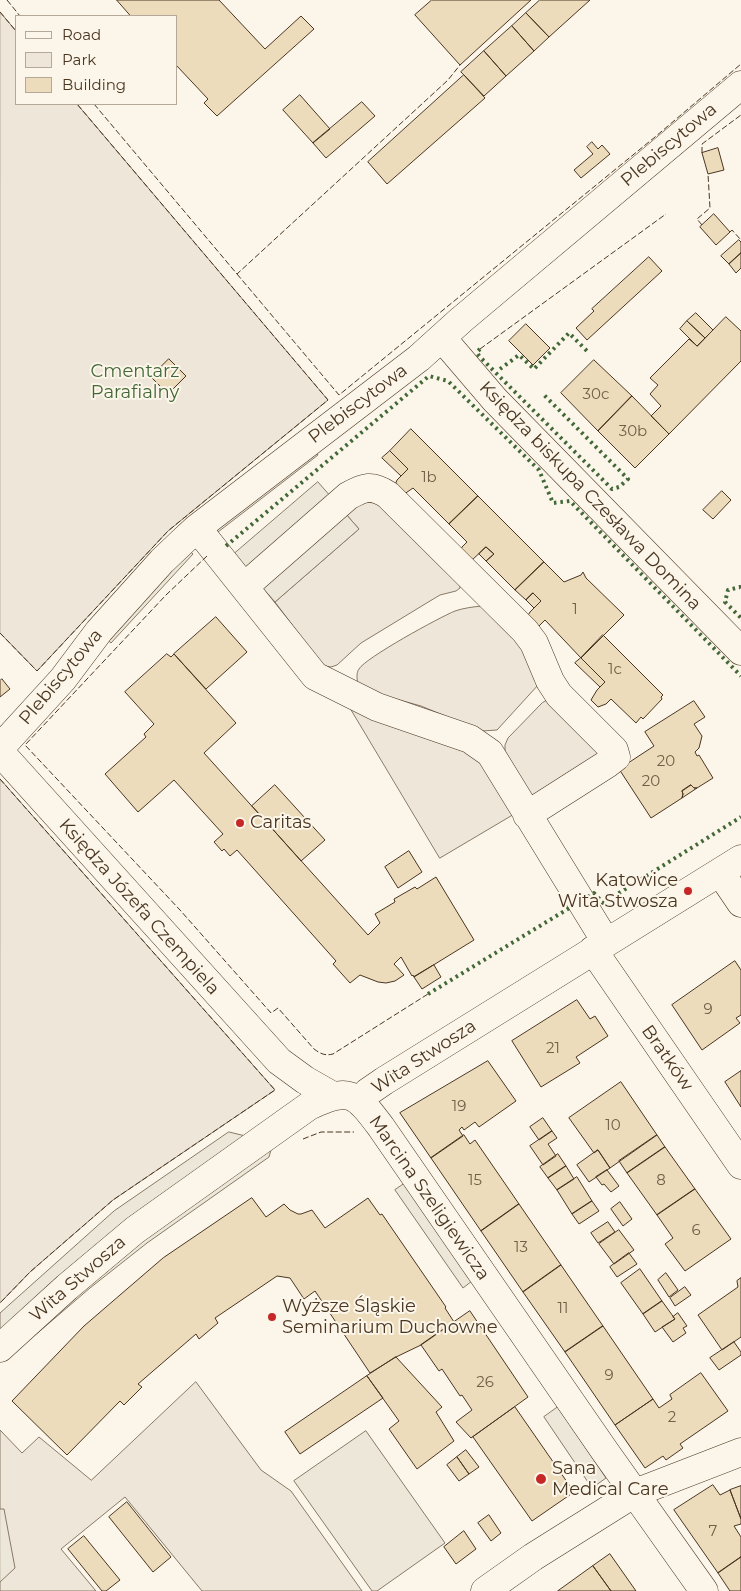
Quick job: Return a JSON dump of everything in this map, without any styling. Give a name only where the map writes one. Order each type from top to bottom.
[{"type":"street","name":"Plebiscytowa","points":[[0,748],[63,679],[92,640],[118,610],[162,561],[197,528],[419,358],[461,320],[741,85]]},
{"type":"street","name":"Księdza biskupa Czesława Domina","points":[[442,338],[495,400],[741,650]]},
{"type":"street","points":[[244,587],[348,496],[359,490],[370,488],[379,489],[388,495],[526,631],[534,643],[550,681],[559,695],[614,750],[616,757],[612,760],[527,815]]},
{"type":"street","name":"Bratków","points":[[197,528],[315,676],[377,707],[470,739],[490,753],[527,815],[599,946],[741,1165]]},
{"type":"street","name":"Księdza Józefa Czempiela","points":[[0,752],[279,1062],[333,1096]]},
{"type":"street","points":[[730,865],[741,904]]},
{"type":"street","name":"Wita Stwosza","points":[[0,1348],[67,1287],[135,1230],[309,1106],[333,1096],[341,1095],[353,1097],[359,1101],[368,1092],[730,865]]},
{"type":"street","name":"Księdza Józefa Czempiela","points":[[279,1062],[291,1092],[292,1119]]},
{"type":"street","name":"Marcina Szeligiewicza","points":[[359,1101],[381,1127],[704,1591]]},
{"type":"street","points":[[485,1591],[533,1557],[635,1493],[741,1452]]},
{"type":"green space","name":"Cmentarz Parafialny","points":[[0,12],[15,30],[15,105],[78,105],[328,400],[168,531],[37,671],[0,633]]},
{"type":"green space","points":[[362,502],[377,503],[385,510],[460,582],[460,588],[456,591],[440,595],[361,643],[337,665],[325,666],[275,602],[359,529],[345,513]]},
{"type":"green space","points":[[482,606],[524,642],[539,684],[497,730],[482,731],[421,706],[371,692],[358,684],[357,674],[359,669],[388,647],[455,611]]},
{"type":"green space","points":[[343,696],[466,742],[521,810],[440,858]]},
{"type":"green space","points":[[551,698],[607,753],[534,801],[505,751],[505,745],[508,738],[542,703]]},
{"type":"green space","points":[[0,779],[275,1090],[113,1200],[30,1272],[0,1303]]},
{"type":"green space","points":[[196,1382],[261,1470],[291,1491],[362,1591],[202,1591],[125,1497],[61,1549],[96,1591],[0,1591],[0,1430],[22,1453],[39,1437],[91,1480]]},
{"type":"shaded area","points":[[312,447],[318,455],[218,532],[211,523]]},
{"type":"shaded area","points":[[318,482],[332,498],[248,571],[234,554]]},
{"type":"shaded area","points":[[345,513],[359,529],[275,602],[260,585]]},
{"type":"shaded area","points":[[185,547],[193,554],[111,643],[103,636]]},
{"type":"shaded area","points":[[229,1132],[254,1138],[0,1333],[0,1313],[114,1211]]},
{"type":"shaded area","points":[[273,1143],[269,1157],[147,1243],[34,1336],[25,1336],[142,1235]]},
{"type":"shaded area","points":[[404,1184],[472,1281],[463,1288],[395,1190]]},
{"type":"shaded area","points":[[558,1407],[606,1478],[592,1488],[544,1417]]},
{"type":"shaded area","points":[[366,1431],[445,1543],[377,1591],[372,1591],[294,1481]]},
{"type":"shaded area","points":[[0,1509],[4,1509],[15,1568],[0,1582]]},
{"type":"building","points":[[117,0],[219,0],[265,49],[301,16],[314,29],[217,116],[204,103],[208,99],[178,67],[178,15],[130,15]]},
{"type":"building","points":[[432,0],[531,0],[460,65],[415,15]]},
{"type":"building","points":[[540,0],[590,0],[549,37],[526,13]]},
{"type":"building","points":[[526,13],[549,37],[534,51],[512,26]]},
{"type":"building","points":[[512,26],[534,51],[506,76],[484,51]]},
{"type":"building","points":[[484,51],[506,76],[484,96],[461,72]]},
{"type":"building","points":[[464,75],[485,98],[387,184],[368,162]]},
{"type":"building","points":[[300,95],[330,129],[313,143],[283,110]]},
{"type":"building","points":[[362,102],[375,116],[326,158],[313,143]]},
{"type":"building","points":[[592,142],[598,149],[602,145],[610,154],[581,178],[574,170],[593,154],[587,147]]},
{"type":"building","points":[[718,148],[724,170],[708,174],[702,153]]},
{"type":"building","points":[[714,214],[730,232],[716,245],[700,227]]},
{"type":"building","points":[[739,240],[741,242],[741,253],[729,264],[721,256]]},
{"type":"building","points":[[741,253],[741,268],[736,273],[729,264]]},
{"type":"building","points":[[649,257],[662,271],[587,340],[576,328],[594,311],[592,309]]},
{"type":"building","points":[[696,313],[713,330],[705,338],[687,321]]},
{"type":"building","points":[[726,317],[741,331],[741,361],[669,434],[651,416],[661,406],[650,394],[658,385],[650,378],[689,339],[697,346]]},
{"type":"building","points":[[687,321],[705,338],[697,346],[680,329]]},
{"type":"building","points":[[526,324],[550,348],[533,365],[509,341]]},
{"type":"building","points":[[169,359],[186,376],[168,394],[151,377]]},
{"type":"building","points":[[594,360],[632,396],[598,431],[561,393]]},
{"type":"building","points":[[632,396],[669,434],[635,468],[598,431]]},
{"type":"building","points":[[411,429],[478,496],[449,524],[413,488],[400,497],[393,490],[397,480],[408,469],[390,451]]},
{"type":"building","points":[[390,451],[408,469],[401,476],[382,458]]},
{"type":"building","points":[[722,491],[731,500],[713,519],[703,510]]},
{"type":"building","points":[[478,496],[544,562],[515,590],[486,561],[494,554],[486,547],[471,561],[459,556],[462,547],[467,542],[449,524]]},
{"type":"building","points":[[486,547],[494,554],[486,561],[479,554]]},
{"type":"building","points":[[544,562],[564,582],[581,575],[583,572],[586,578],[624,615],[581,658],[545,620],[531,630],[524,622],[530,612],[541,601],[533,593],[526,600],[515,590]]},
{"type":"building","points":[[533,593],[541,601],[534,608],[526,600]]},
{"type":"building","points":[[216,617],[247,652],[206,689],[174,654]]},
{"type":"building","points":[[603,635],[663,695],[662,699],[643,719],[641,717],[636,723],[611,699],[606,704],[598,707],[591,700],[605,682],[581,658]]},
{"type":"building","name":"Caritas","points":[[167,654],[171,657],[174,654],[236,723],[204,753],[368,935],[380,923],[375,914],[395,902],[394,899],[415,887],[417,889],[436,877],[474,940],[414,977],[401,957],[394,964],[404,975],[395,981],[378,982],[360,975],[350,983],[333,964],[336,961],[237,850],[230,856],[224,849],[222,851],[214,842],[223,834],[174,780],[138,812],[105,774],[146,737],[144,734],[154,724],[125,692]]},
{"type":"building","points":[[581,658],[605,682],[600,687],[575,663]]},
{"type":"building","points":[[2,679],[10,689],[0,697],[0,681]]},
{"type":"building","points":[[694,701],[705,717],[694,724],[702,736],[699,748],[695,752],[697,756],[699,755],[713,778],[697,788],[691,785],[682,791],[682,798],[651,818],[619,769],[654,746],[645,732]]},
{"type":"building","points":[[275,785],[325,840],[301,861],[252,806]]},
{"type":"building","points":[[691,785],[697,788],[682,798],[682,791]]},
{"type":"building","points":[[409,851],[422,872],[398,888],[385,867]]},
{"type":"building","points":[[735,961],[741,970],[741,1015],[736,1018],[740,1023],[702,1050],[672,1005]]},
{"type":"building","points":[[434,965],[441,977],[422,989],[414,977]]},
{"type":"building","points":[[577,1000],[590,1019],[595,1016],[608,1036],[576,1057],[580,1063],[541,1087],[512,1041]]},
{"type":"building","points":[[488,1061],[516,1101],[479,1127],[475,1122],[464,1130],[462,1127],[459,1130],[463,1136],[431,1158],[400,1113]]},
{"type":"building","points":[[741,1071],[741,1107],[725,1082]]},
{"type":"building","points":[[621,1082],[657,1135],[610,1168],[598,1150],[594,1153],[569,1118]]},
{"type":"building","points":[[543,1118],[552,1131],[539,1140],[530,1127]]},
{"type":"building","points":[[552,1131],[557,1138],[548,1144],[556,1156],[543,1165],[530,1146]]},
{"type":"building","points":[[464,1135],[470,1144],[475,1140],[519,1204],[481,1231],[431,1158]]},
{"type":"building","points":[[657,1135],[665,1147],[627,1173],[619,1161]]},
{"type":"building","points":[[665,1147],[695,1189],[657,1215],[627,1173]]},
{"type":"building","points":[[598,1150],[610,1168],[589,1182],[577,1165]]},
{"type":"building","points":[[558,1154],[566,1166],[548,1178],[540,1167]]},
{"type":"building","points":[[566,1166],[574,1179],[557,1190],[548,1178]]},
{"type":"building","points":[[607,1170],[619,1186],[611,1192],[596,1177]]},
{"type":"building","points":[[577,1177],[592,1201],[572,1214],[557,1190]]},
{"type":"building","points":[[695,1189],[731,1239],[685,1271],[665,1244],[673,1238],[657,1215]]},
{"type":"building","points":[[252,1198],[266,1217],[284,1204],[298,1214],[312,1210],[325,1228],[368,1198],[380,1215],[382,1214],[446,1307],[454,1322],[421,1345],[396,1357],[370,1373],[315,1291],[304,1299],[290,1278],[277,1276],[215,1318],[218,1323],[199,1339],[196,1334],[138,1384],[142,1387],[124,1405],[120,1401],[67,1455],[12,1401],[84,1326],[163,1258]]},
{"type":"building","points":[[592,1201],[599,1211],[579,1224],[572,1214]]},
{"type":"building","points":[[620,1202],[632,1219],[623,1226],[611,1209]]},
{"type":"building","points":[[519,1204],[561,1265],[523,1292],[481,1231]]},
{"type":"building","points":[[608,1222],[615,1232],[598,1243],[591,1233]]},
{"type":"building","points":[[619,1230],[634,1250],[614,1264],[599,1244]]},
{"type":"building","points":[[629,1253],[637,1264],[617,1277],[610,1267]]},
{"type":"building","points":[[561,1265],[603,1326],[565,1352],[523,1292]]},
{"type":"building","points":[[640,1269],[662,1301],[643,1314],[621,1283]]},
{"type":"building","points":[[666,1273],[678,1290],[669,1297],[658,1280]]},
{"type":"building","points":[[741,1278],[741,1337],[722,1350],[698,1315],[738,1287],[737,1281]]},
{"type":"building","points":[[685,1287],[691,1295],[675,1306],[670,1298]]},
{"type":"building","points":[[662,1301],[675,1319],[655,1332],[643,1314]]},
{"type":"building","points":[[470,1311],[528,1397],[471,1438],[456,1422],[472,1410],[442,1369],[439,1371],[421,1345]]},
{"type":"building","points":[[678,1313],[687,1326],[683,1328],[686,1333],[673,1342],[662,1327],[675,1319],[673,1317]]},
{"type":"building","points":[[603,1326],[653,1399],[615,1425],[565,1352]]},
{"type":"building","points":[[734,1342],[741,1355],[719,1370],[710,1358]]},
{"type":"building","points":[[396,1357],[442,1407],[436,1412],[454,1441],[417,1469],[389,1429],[399,1421],[367,1376]]},
{"type":"building","points":[[701,1373],[728,1411],[680,1444],[683,1448],[666,1460],[663,1456],[645,1468],[615,1425],[653,1399],[659,1408],[672,1399],[670,1395]]},
{"type":"building","points":[[367,1376],[383,1398],[300,1454],[285,1432]]},
{"type":"building","points":[[515,1407],[574,1492],[532,1521],[473,1437]]},
{"type":"building","points":[[466,1450],[479,1467],[469,1474],[457,1457]]},
{"type":"building","points":[[457,1457],[469,1474],[459,1481],[447,1465]]},
{"type":"building","points":[[713,1485],[720,1495],[730,1490],[741,1519],[741,1524],[734,1526],[741,1537],[741,1557],[718,1573],[674,1510]]},
{"type":"building","points":[[741,1486],[741,1519],[730,1490]]},
{"type":"building","points":[[127,1502],[171,1557],[153,1572],[109,1517]]},
{"type":"building","points":[[489,1515],[501,1533],[491,1541],[478,1523]]},
{"type":"building","points":[[464,1531],[476,1549],[456,1564],[444,1547]]},
{"type":"building","points":[[84,1536],[120,1580],[106,1591],[102,1591],[68,1549]]},
{"type":"building","points":[[610,1554],[636,1591],[611,1591],[593,1566]]},
{"type":"building","points":[[741,1557],[741,1591],[730,1591],[718,1573]]},
{"type":"building","points":[[593,1566],[611,1591],[558,1591]]},
{"type":"hedge","points":[[500,369],[519,355],[534,369],[569,333],[587,351]]},
{"type":"hedge","points":[[480,349],[477,352],[479,356],[612,489],[619,487],[628,479],[543,394]]},
{"type":"hedge","points":[[226,546],[429,376],[448,381],[539,470],[553,503],[570,501],[741,676]]},
{"type":"hedge","points":[[741,588],[728,590],[725,602],[741,618]]},
{"type":"hedge","points":[[588,897],[594,893],[603,903],[741,817]]},
{"type":"hedge","points":[[428,994],[571,907]]},
{"type":"fence","points":[[7,0],[19,15]]},
{"type":"fence","points":[[0,12],[15,30]]},
{"type":"fence","points":[[237,274],[339,395],[655,137],[741,64]]},
{"type":"fence","points":[[95,105],[237,274],[448,80],[460,65]]},
{"type":"fence","points":[[0,633],[37,671],[168,531],[328,400],[78,105]]},
{"type":"fence","points":[[702,153],[702,144],[741,115]]},
{"type":"fence","points":[[702,225],[697,219],[710,208],[708,174]]},
{"type":"fence","points":[[480,349],[666,214]]},
{"type":"fence","points":[[730,232],[732,230],[741,240]]},
{"type":"fence","points":[[207,556],[166,595],[25,745],[180,910],[271,1013],[278,1008],[314,1049],[325,1055],[333,1054],[428,994]]},
{"type":"fence","points":[[0,779],[275,1090],[113,1200],[30,1272],[0,1303]]},
{"type":"fence","points":[[303,1139],[321,1132],[354,1132]]},
{"type":"place","name":"Caritas","points":[[240,823]]},
{"type":"place","name":"Katowice Wita Stwosza","points":[[688,891]]},
{"type":"place","name":"Wyższe Śląskie Seminarium Duchowne","points":[[272,1317]]},
{"type":"place","name":"Sana Medical Care","points":[[541,1479]]}]
